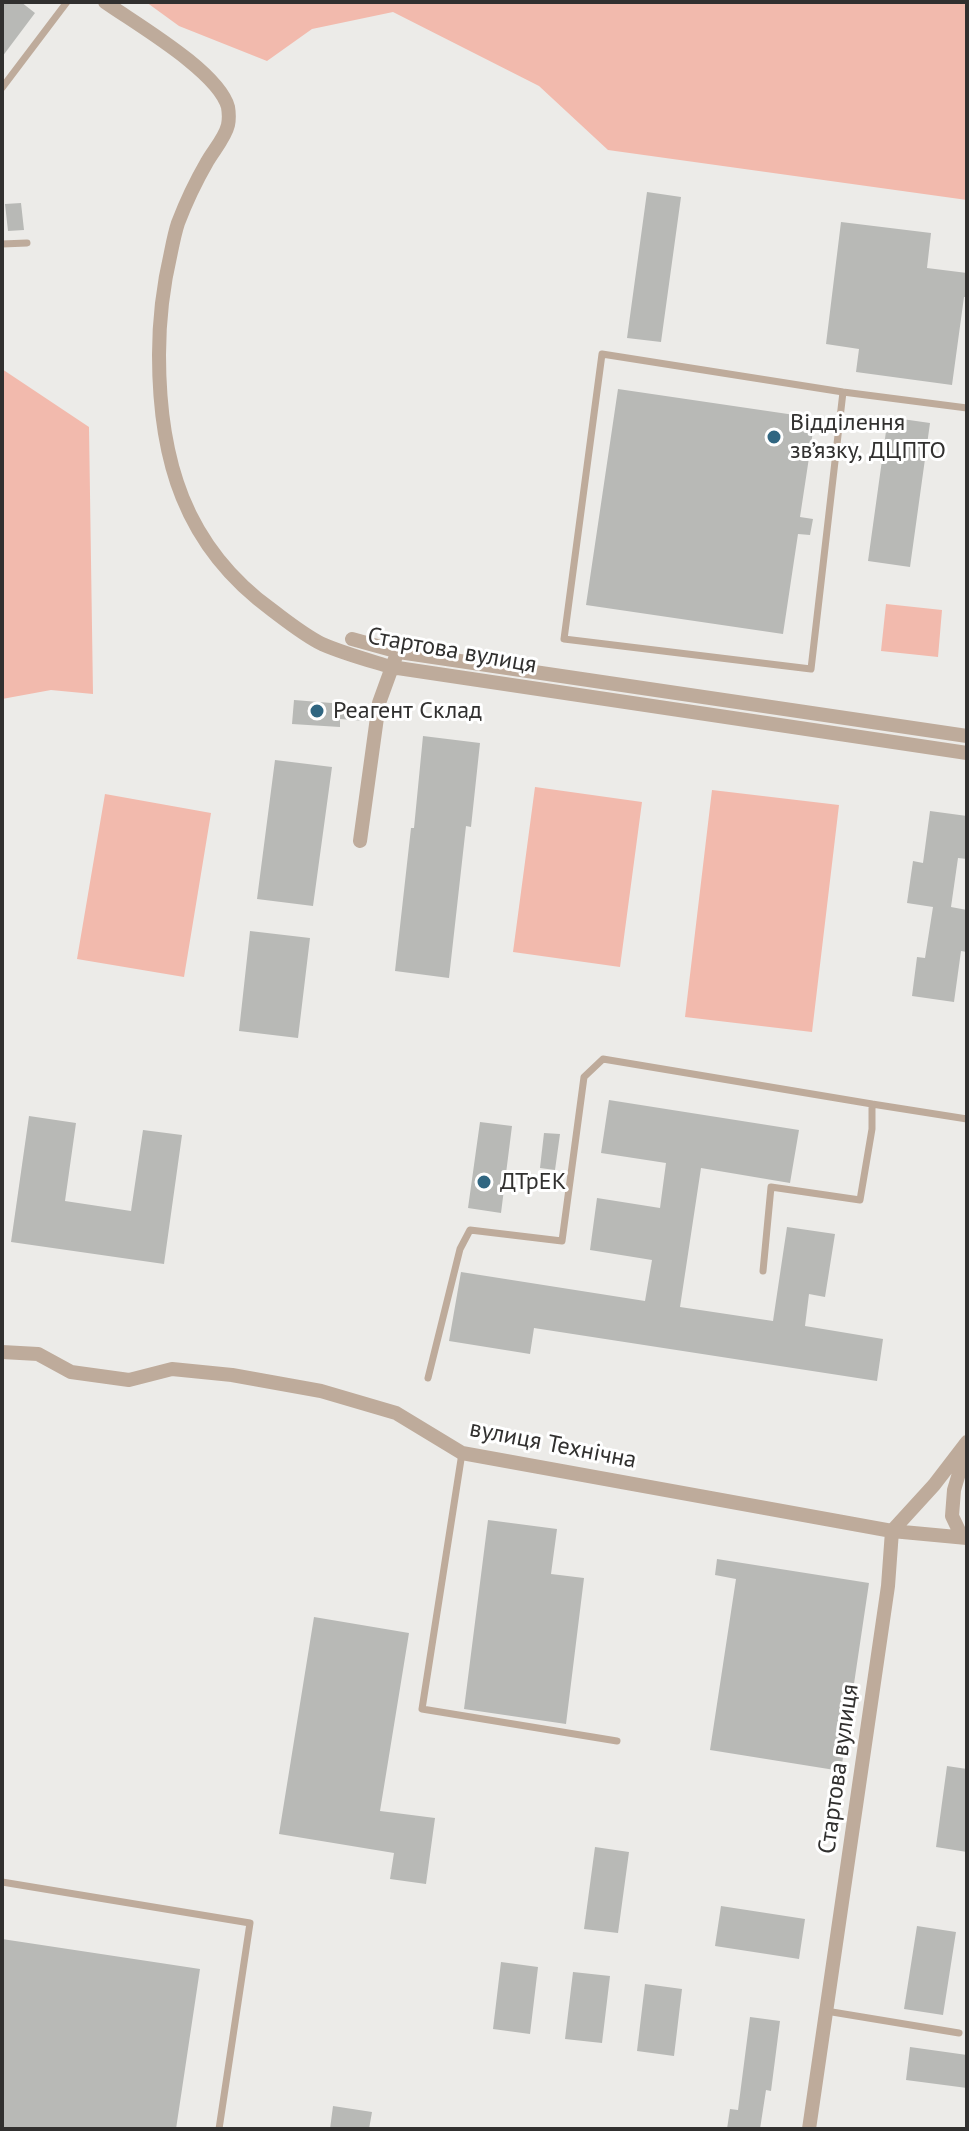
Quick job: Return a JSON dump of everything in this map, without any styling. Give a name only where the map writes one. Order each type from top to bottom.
[{"type":"street","name":"Стартова вулиця","points":[[105,2],[187,58],[210,80],[229,110],[228,128],[177,225],[166,276],[159,338],[159,382],[163,428],[173,472],[191,519],[217,559],[257,600],[319,642],[391,667],[967,753]]},
{"type":"street","name":"Стартова вулиця","points":[[352,639],[399,652],[967,736]]},
{"type":"street","points":[[360,841],[379,703],[399,652]]},
{"type":"street","name":"вулиця Технічна","points":[[2,1352],[38,1354],[71,1372],[129,1380],[172,1369],[232,1375],[321,1391],[396,1413],[462,1453],[965,1542]]},
{"type":"street","points":[[892,1531],[967,1443]]},
{"type":"street","points":[[965,1542],[952,1516],[954,1490],[967,1443]]},
{"type":"street","name":"Стартова вулиця","points":[[809,2129],[888,1586],[892,1531]]},
{"type":"lane","points":[[2,88],[67,2]]},
{"type":"lane","points":[[2,244],[27,243]]},
{"type":"lane","points":[[843,392],[811,669],[564,639],[602,354],[967,408]]},
{"type":"lane","points":[[428,1378],[460,1249],[470,1230],[562,1241],[584,1077],[603,1059],[967,1119]]},
{"type":"lane","points":[[763,1271],[771,1187],[860,1200],[872,1129],[872,1104]]},
{"type":"lane","points":[[462,1453],[422,1709],[617,1741]]},
{"type":"lane","points":[[2,1882],[250,1923],[219,2129]]},
{"type":"lane","points":[[826,2011],[959,2033]]},
{"type":"shaded area","points":[[146,2],[967,2],[967,200],[608,150],[539,86],[393,12],[312,29],[267,61],[179,26]]},
{"type":"shaded area","points":[[2,369],[89,427],[93,694],[51,690],[2,699]]},
{"type":"shaded area","points":[[886,604],[942,610],[938,657],[881,651]]},
{"type":"shaded area","points":[[535,787],[642,802],[620,967],[513,952]]},
{"type":"shaded area","points":[[712,790],[839,805],[812,1032],[685,1017]]},
{"type":"shaded area","points":[[105,794],[211,813],[184,977],[77,959]]},
{"type":"building","points":[[2,2],[21,2],[35,13],[2,57]]},
{"type":"building","points":[[647,192],[681,197],[661,342],[627,338]]},
{"type":"building","points":[[21,203],[24,230],[8,231],[5,204]]},
{"type":"building","points":[[841,222],[931,233],[927,268],[967,273],[967,297],[964,297],[952,385],[856,372],[859,349],[826,344]]},
{"type":"building","points":[[618,389],[815,418],[800,517],[813,519],[810,535],[798,534],[783,634],[586,605]]},
{"type":"building","points":[[888,417],[930,423],[910,567],[868,561]]},
{"type":"building","name":"Реагент Склад","points":[[294,700],[369,706],[366,721],[340,719],[340,727],[292,724]]},
{"type":"building","points":[[423,736],[480,743],[471,827],[466,826],[449,978],[395,971]]},
{"type":"building","points":[[275,760],[332,767],[313,906],[257,899]]},
{"type":"building","points":[[930,811],[967,816],[967,859],[958,858],[951,907],[967,910],[967,952],[961,951],[954,1002],[912,996],[917,957],[925,958],[933,907],[907,903],[913,861],[923,863]]},
{"type":"building","points":[[250,931],[310,938],[298,1038],[239,1031]]},
{"type":"building","points":[[609,1100],[799,1130],[790,1183],[701,1168],[680,1307],[773,1321],[787,1227],[835,1234],[825,1297],[809,1294],[805,1326],[883,1339],[877,1381],[534,1328],[530,1354],[449,1341],[461,1272],[645,1301],[652,1260],[590,1250],[597,1198],[660,1208],[666,1163],[601,1153]]},
{"type":"building","points":[[29,1116],[76,1123],[65,1201],[131,1211],[143,1130],[182,1135],[164,1264],[11,1242]]},
{"type":"building","points":[[480,1122],[512,1126],[501,1213],[468,1208]]},
{"type":"building","points":[[544,1133],[560,1134],[555,1170],[540,1168]]},
{"type":"building","points":[[488,1520],[557,1529],[551,1574],[584,1578],[566,1724],[464,1709]]},
{"type":"building","points":[[717,1559],[869,1583],[841,1771],[710,1750],[736,1579],[715,1575]]},
{"type":"building","points":[[314,1617],[409,1633],[380,1811],[435,1818],[426,1884],[390,1879],[394,1853],[279,1834]]},
{"type":"building","points":[[947,1766],[967,1769],[967,1852],[936,1847]]},
{"type":"building","points":[[595,1847],[629,1852],[618,1933],[584,1929]]},
{"type":"building","points":[[721,1906],[805,1919],[799,1959],[715,1946]]},
{"type":"building","points":[[917,1926],[956,1932],[943,2015],[904,2009]]},
{"type":"building","points":[[2,1939],[200,1969],[176,2129],[2,2129]]},
{"type":"building","points":[[501,1962],[538,1967],[530,2034],[493,2029]]},
{"type":"building","points":[[573,1972],[610,1976],[602,2043],[565,2039]]},
{"type":"building","points":[[645,1984],[682,1989],[674,2056],[637,2051]]},
{"type":"building","points":[[750,2017],[780,2021],[771,2091],[766,2090],[760,2129],[727,2129],[730,2109],[738,2110]]},
{"type":"building","points":[[910,2047],[967,2055],[967,2088],[906,2080]]},
{"type":"building","points":[[333,2106],[372,2112],[369,2129],[330,2129]]},
{"type":"place","name":"Відділення зв’язку, ДЦПТО","points":[[774,437]]},
{"type":"place","name":"Реагент Склад","points":[[317,711]]},
{"type":"place","name":"ДТрЕК","points":[[484,1182]]}]
